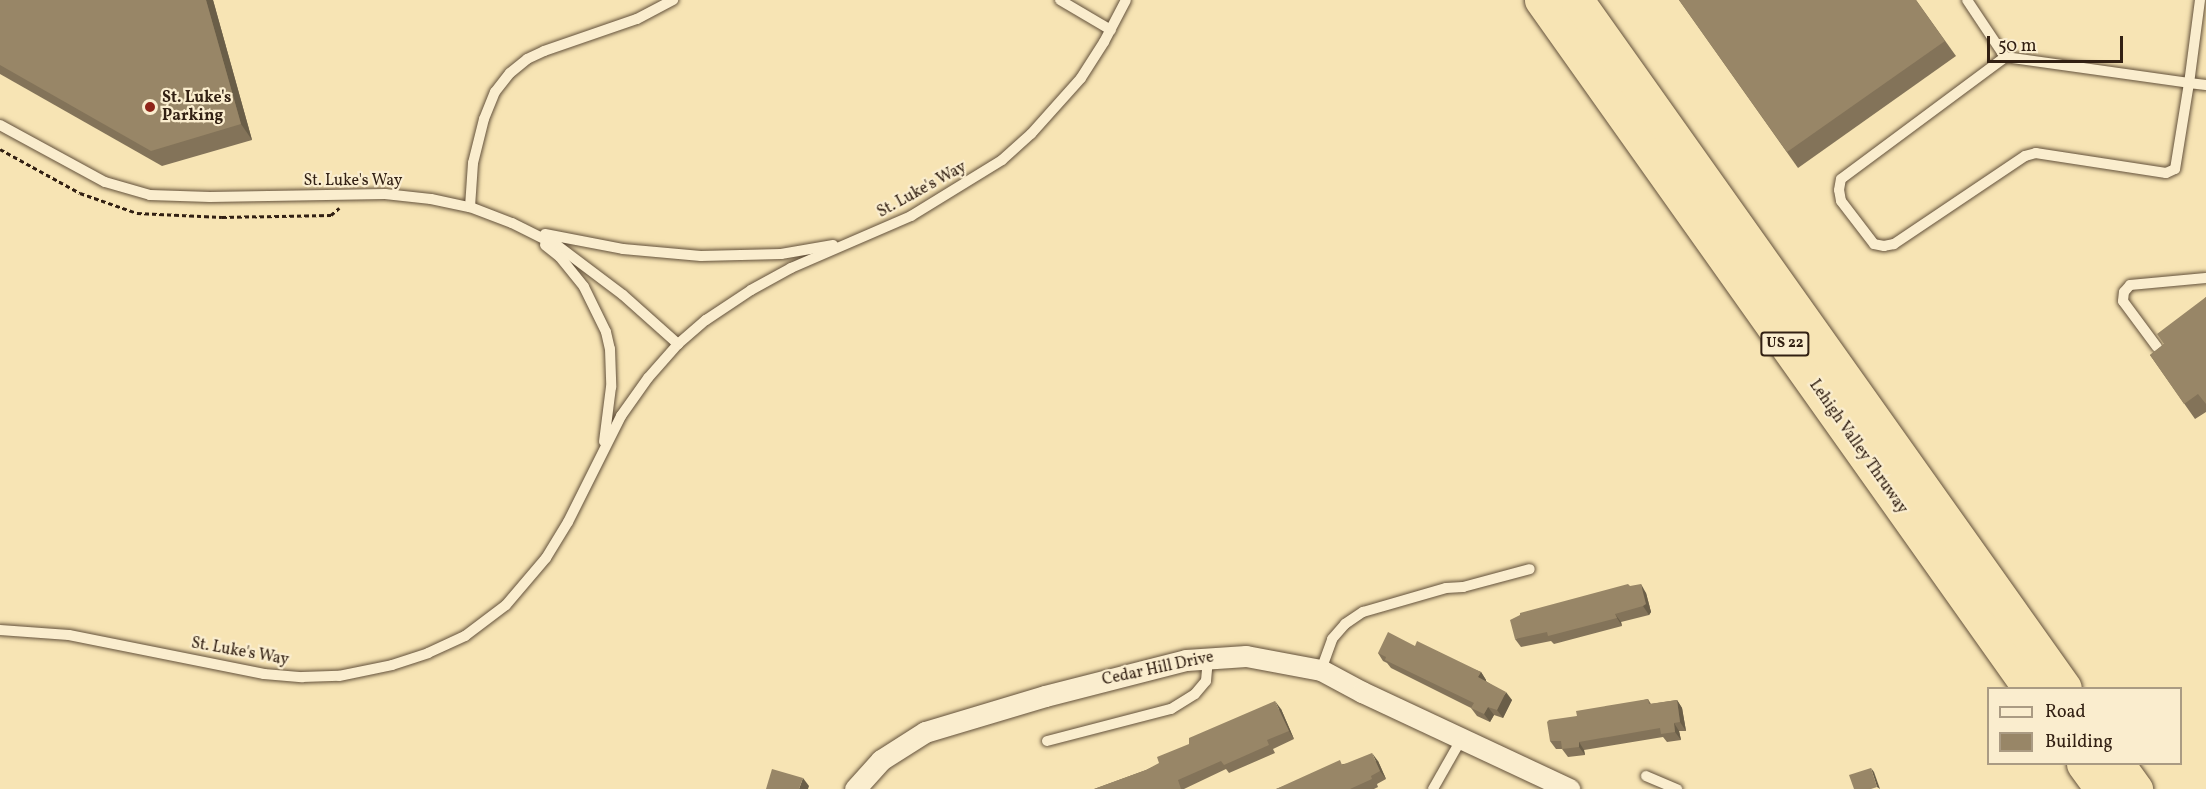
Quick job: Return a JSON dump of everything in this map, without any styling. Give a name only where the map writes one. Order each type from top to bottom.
[{"type":"highway","name":"Lehigh Valley Thruway","points":[[1541,0],[2028,687]]},
{"type":"highway","name":"Lehigh Valley Thruway","points":[[1577,0],[2064,687]]},
{"type":"highway","points":[[2083,765],[2101,789]]},
{"type":"highway","points":[[2119,765],[2136,789]]},
{"type":"street","name":"Cedar Hill Drive","points":[[855,789],[881,760],[925,732],[1045,696],[1186,660],[1208,657],[1262,657],[1321,670],[1362,692],[1569,789]]},
{"type":"lane","points":[[470,207],[473,163],[484,119],[495,92],[510,73],[527,59],[544,51],[637,19],[673,0]]},
{"type":"lane","points":[[1060,0],[1111,30]]},
{"type":"lane","name":"St. Luke's Way","points":[[0,630],[69,635],[264,674],[327,677],[392,665],[459,639],[506,605],[527,583],[555,544],[633,397],[678,344],[706,320],[751,290],[791,268],[879,231],[949,195],[1016,149],[1081,78],[1111,30],[1126,0]]},
{"type":"lane","points":[[1967,0],[2004,57]]},
{"type":"lane","points":[[2200,0],[2189,83],[2175,169],[2166,173],[2036,153],[2025,156],[1894,244],[1884,246],[1874,244],[1841,201],[1839,190],[1841,179],[2004,57],[2189,83],[2206,85]]},
{"type":"lane","name":"St. Luke's Way","points":[[0,125],[105,182],[150,195],[210,197],[386,194],[431,199],[470,207],[540,235],[572,256],[623,294],[678,344]]},
{"type":"lane","points":[[512,223],[562,238],[623,249],[714,256],[792,253],[847,241],[879,231]]},
{"type":"lane","points":[[512,223],[541,241],[568,266],[591,299],[606,332],[611,367],[610,408],[604,440],[595,469]]},
{"type":"lane","points":[[2157,347],[2123,302],[2124,292],[2130,285],[2206,278]]},
{"type":"lane","points":[[1321,670],[1332,639],[1345,624],[1363,612],[1446,588],[1463,587],[1530,569]]},
{"type":"lane","points":[[1047,741],[1171,709],[1195,694],[1206,681],[1208,657]]},
{"type":"lane","points":[[1433,789],[1462,738]]},
{"type":"lane","points":[[1646,776],[1677,789]]},
{"type":"building","name":"St. Luke's Parking","points":[[0,0],[206,0],[241,124],[151,151],[0,65]]},
{"type":"building","points":[[1679,0],[1916,0],[1945,41],[1787,152]]},
{"type":"building","points":[[2206,297],[2206,404],[2198,394],[2184,404],[2150,355],[2164,344],[2157,334]]},
{"type":"building","points":[[1628,584],[1630,586],[1641,584],[1646,604],[1615,614],[1617,618],[1548,636],[1547,632],[1515,639],[1510,620],[1520,613]]},
{"type":"building","points":[[1388,632],[1415,646],[1417,641],[1481,672],[1478,677],[1506,692],[1497,710],[1488,707],[1484,714],[1471,708],[1474,703],[1385,660],[1386,657],[1378,653]]},
{"type":"building","points":[[1648,699],[1649,704],[1677,700],[1680,722],[1674,723],[1675,732],[1661,734],[1660,728],[1579,742],[1579,747],[1562,749],[1561,741],[1550,741],[1547,722],[1549,720],[1577,716],[1576,711]]},
{"type":"building","points":[[1275,701],[1289,731],[1267,740],[1269,745],[1224,765],[1221,761],[1178,780],[1181,789],[1094,789],[1146,770],[1159,763],[1157,757],[1189,744],[1189,738]]},
{"type":"building","points":[[1372,753],[1380,771],[1371,776],[1372,779],[1350,789],[1276,789],[1340,760],[1342,765]]},
{"type":"building","points":[[1871,768],[1877,787],[1854,789],[1849,775]]},
{"type":"building","points":[[772,769],[803,778],[799,789],[766,789]]},
{"type":"place","name":"St. Luke's Parking","points":[[150,107]]}]
